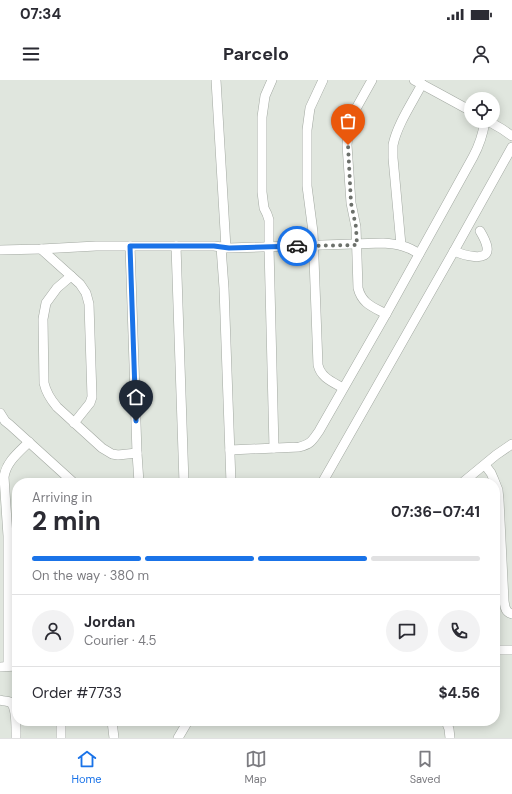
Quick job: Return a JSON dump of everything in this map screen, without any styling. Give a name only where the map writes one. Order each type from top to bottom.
[{"type":"street","points":[[216,80],[224,247],[224,288],[231,478]]},
{"type":"street","points":[[272,80],[265,96],[262,116],[262,192],[264,208],[269,220],[274,448]]},
{"type":"street","points":[[323,80],[313,100],[308,116],[307,186],[313,232],[318,365],[320,372],[323,375],[343,388]]},
{"type":"street","points":[[372,80],[353,114],[349,126],[348,145],[351,203],[356,227],[360,296],[364,301],[386,314]]},
{"type":"street","points":[[401,245],[393,146],[396,135],[418,82],[464,107]]},
{"type":"street","points":[[230,450],[299,447],[310,443],[319,431],[386,314],[479,145],[484,128]]},
{"type":"street","points":[[500,128],[512,136]]},
{"type":"street","points":[[325,478],[512,147]]},
{"type":"street","points":[[454,251],[469,256],[479,257],[485,254],[487,247],[480,231]]},
{"type":"street","points":[[0,250],[96,246],[269,247],[384,243],[401,245],[419,254]]},
{"type":"street","points":[[130,246],[139,478]]},
{"type":"street","points":[[176,246],[184,478]]},
{"type":"street","points":[[41,249],[80,284],[86,293],[89,304],[93,392],[90,403],[74,423]]},
{"type":"street","points":[[71,276],[57,288],[46,303],[43,319],[45,389],[52,401],[102,448],[112,454],[126,455],[137,453]]},
{"type":"street","points":[[1,415],[69,478]]},
{"type":"street","points":[[8,666],[4,614],[8,536],[4,477],[8,465],[29,442]]},
{"type":"street","points":[[468,478],[512,444]]},
{"type":"street","points":[[485,465],[493,478]]},
{"type":"street","points":[[500,513],[504,600],[506,610],[512,614]]},
{"type":"street","points":[[500,650],[512,650]]},
{"type":"street","points":[[0,700],[7,701],[12,705]]},
{"type":"street","points":[[15,726],[16,738]]},
{"type":"street","points":[[61,726],[61,738]]},
{"type":"street","points":[[113,726],[114,738]]},
{"type":"street","points":[[178,738],[185,726]]},
{"type":"street","points":[[448,726],[450,738]]},
{"type":"way so far","points":[[297,246],[357,245],[356,227],[351,203],[348,145]]},
{"type":"route","points":[[136,421],[130,246],[214,246],[229,248],[297,246]]}]
